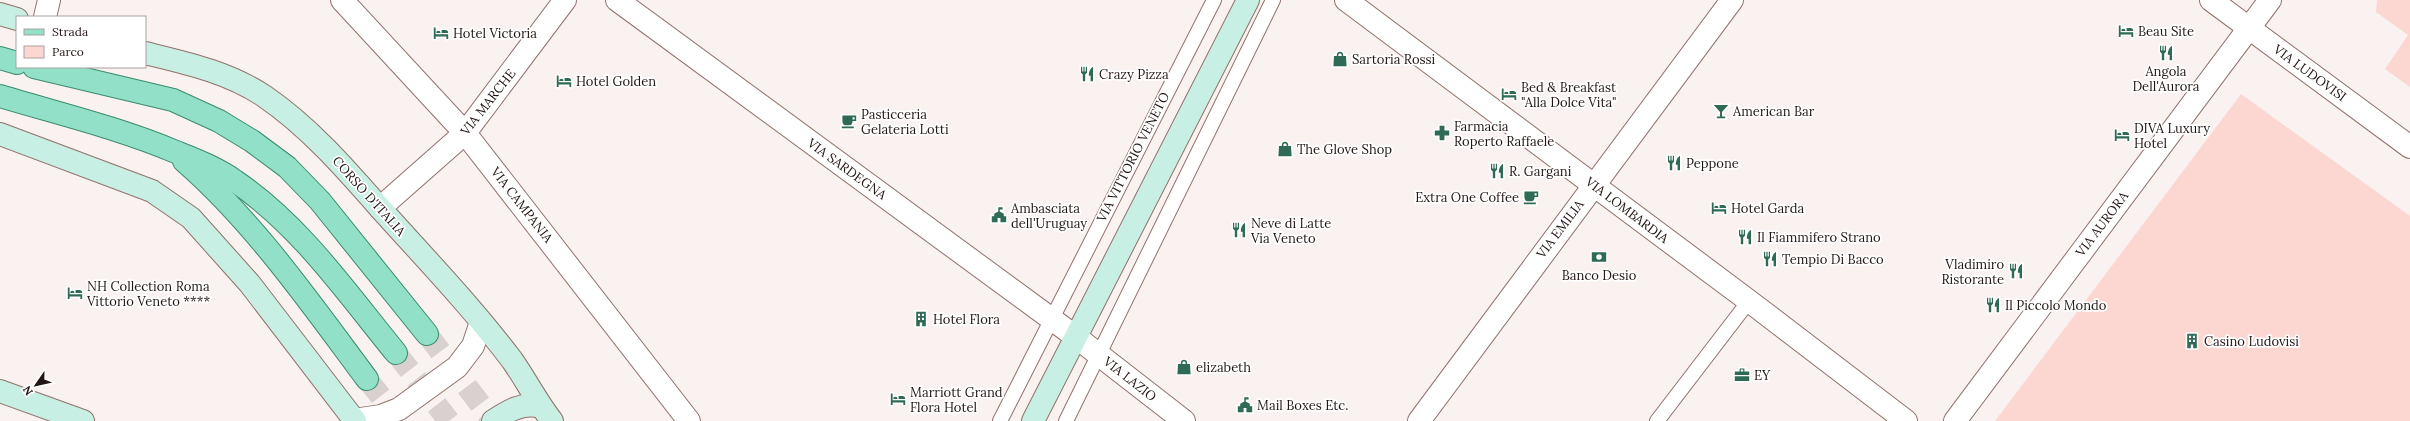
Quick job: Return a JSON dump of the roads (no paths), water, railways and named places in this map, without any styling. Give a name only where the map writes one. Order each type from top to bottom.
[{"type":"main road","points":[[1033,421],[1248,0]]},
{"type":"main road","points":[[0,14],[16,19]]},
{"type":"main road","name":"CORSO D'ITALIA","points":[[146,53],[203,68],[264,96],[314,137],[380,208],[481,322],[513,362],[546,414]]},
{"type":"main road","points":[[0,58],[16,63]]},
{"type":"main road","points":[[38,68],[173,100],[219,122],[252,141],[287,167],[320,201],[427,334]]},
{"type":"main road","points":[[0,96],[116,128],[169,149],[224,174],[280,216],[304,240],[396,353]]},
{"type":"main road","points":[[0,134],[152,191],[191,218],[250,284],[355,421]]},
{"type":"main road","points":[[169,149],[225,200],[323,319],[367,379]]},
{"type":"main road","points":[[0,391],[83,421]]},
{"type":"main road","name":"CORSO D'ITALIA","points":[[493,421],[512,408],[534,405],[546,414]]},
{"type":"street","points":[[45,16],[49,0]]},
{"type":"street","name":"VIA CAMPANIA","points":[[342,0],[466,133],[689,421]]},
{"type":"street","name":"VIA MARCHE","points":[[380,208],[466,133],[565,0]]},
{"type":"street","name":"VIA SARDEGNA","points":[[617,0],[1076,337]]},
{"type":"street","name":"VIA LOMBARDIA","points":[[1346,0],[1749,300],[1906,421]]},
{"type":"street","name":"VIA EMILIA","points":[[1418,421],[1732,0]]},
{"type":"street","name":"VIA LUDOVISI","points":[[2210,0],[2410,147]]},
{"type":"street","name":"VIA AURORA","points":[[1954,421],[2270,0]]},
{"type":"street","points":[[355,421],[381,416],[399,409],[457,367],[474,346],[481,322]]},
{"type":"street","name":"VIA LAZIO","points":[[1076,337],[1184,421]]},
{"type":"lane","name":"VIA VITTORIO VENETO","points":[[1000,421],[1214,0]]},
{"type":"lane","points":[[1066,421],[1273,0]]},
{"type":"lane","points":[[1657,421],[1749,300]]},
{"type":"tunnel","points":[[427,334],[493,421]]},
{"type":"tunnel","points":[[396,353],[449,421]]},
{"type":"tunnel","points":[[367,379],[400,421]]},
{"type":"place","name":"Beau Site","points":[[2126,31]]},
{"type":"place","name":"Hotel Victoria","points":[[441,33]]},
{"type":"place","name":"Angola Dell'Aurora","points":[[2166,53]]},
{"type":"place","name":"Sartoria Rossi","points":[[1340,59]]},
{"type":"place","name":"Crazy Pizza","points":[[1087,74]]},
{"type":"place","name":"Hotel Golden","points":[[564,81]]},
{"type":"place","name":"Bed & Breakfast \"Alla Dolce Vita\"","points":[[1509,94]]},
{"type":"place","name":"American Bar","points":[[1721,111]]},
{"type":"place","name":"Pasticceria Gelateria Lotti","points":[[849,121]]},
{"type":"place","name":"Farmacia Roperto Raffaele","points":[[1442,133]]},
{"type":"place","name":"DIVA Luxury Hotel","points":[[2122,135]]},
{"type":"place","name":"The Glove Shop","points":[[1285,149]]},
{"type":"place","name":"Peppone","points":[[1674,163]]},
{"type":"place","name":"R. Gargani","points":[[1497,171]]},
{"type":"place","name":"Extra One Coffee","points":[[1531,197]]},
{"type":"place","name":"Hotel Garda","points":[[1719,208]]},
{"type":"place","name":"Ambasciata dell'Uruguay","points":[[999,215]]},
{"type":"place","name":"Neve di Latte Via Veneto","points":[[1239,230]]},
{"type":"place","name":"Il Fiammifero Strano","points":[[1745,237]]},
{"type":"place","name":"Banco Desio","points":[[1599,257]]},
{"type":"place","name":"Tempio Di Bacco","points":[[1770,259]]},
{"type":"place","name":"Vladimiro Ristorante","points":[[2016,271]]},
{"type":"place","name":"NH Collection Roma Vittorio Veneto ****","points":[[75,293]]},
{"type":"place","name":"Il Piccolo Mondo","points":[[1993,305]]},
{"type":"place","name":"Hotel Flora","points":[[921,319]]},
{"type":"place","name":"Casino Ludovisi","points":[[2192,341]]},
{"type":"place","name":"elizabeth","points":[[1184,367]]},
{"type":"place","name":"EY","points":[[1742,375]]},
{"type":"place","name":"Marriott Grand Flora Hotel","points":[[898,399]]},
{"type":"place","name":"Mail Boxes Etc.","points":[[1245,405]]}]
